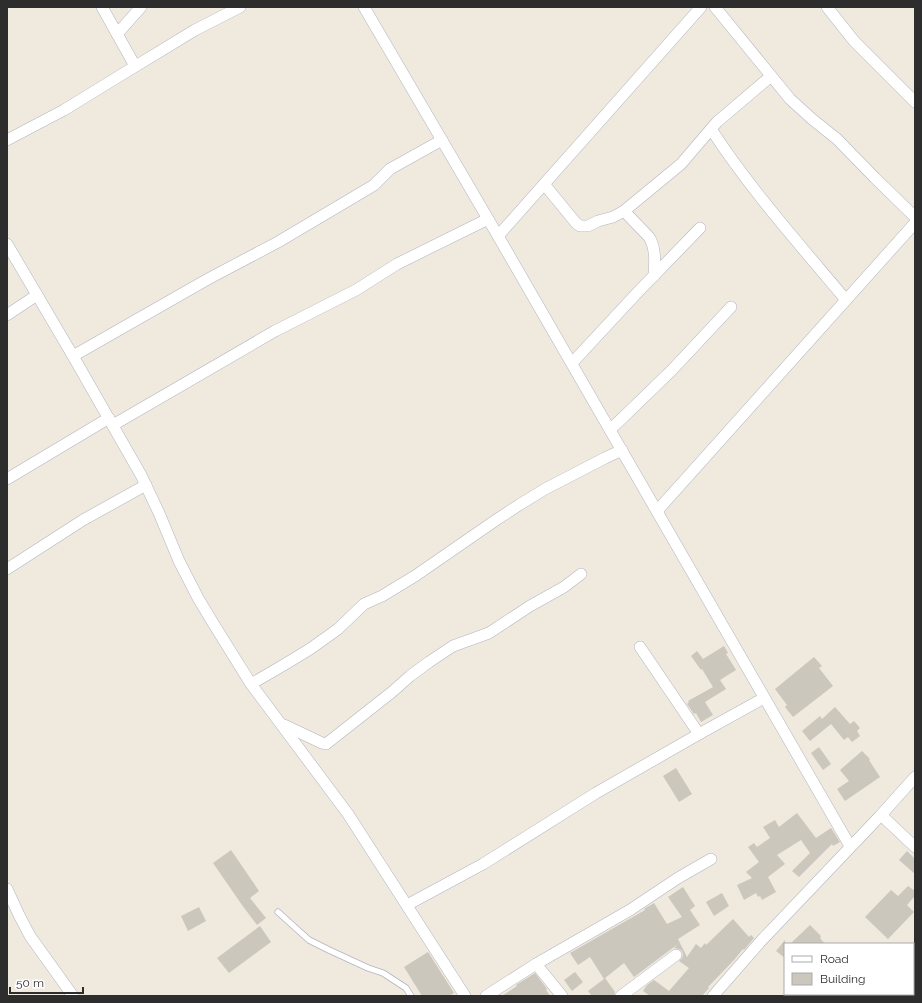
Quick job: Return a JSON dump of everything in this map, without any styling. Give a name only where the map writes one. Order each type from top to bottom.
[{"type":"street","points":[[102,7],[135,66]]},
{"type":"street","points":[[117,34],[141,7]]},
{"type":"street","points":[[7,140],[64,110],[195,30],[240,7]]},
{"type":"street","points":[[364,7],[572,363],[850,846]]},
{"type":"street","points":[[498,236],[701,7]]},
{"type":"street","points":[[715,7],[790,99],[837,139],[915,217]]},
{"type":"street","points":[[827,7],[854,41],[915,102]]},
{"type":"street","points":[[544,184],[572,219],[580,226],[588,226],[598,221],[613,217],[624,211],[681,164],[711,129],[771,76]]},
{"type":"street","points":[[711,129],[725,151],[846,300]]},
{"type":"street","points":[[73,356],[208,279],[278,242],[374,185],[390,169],[442,140]]},
{"type":"street","points":[[624,211],[652,242],[654,252],[654,276]]},
{"type":"street","points":[[7,479],[275,331],[356,290],[398,264],[488,219]]},
{"type":"street","points":[[657,510],[915,223]]},
{"type":"street","points":[[572,363],[700,228]]},
{"type":"street","points":[[7,244],[73,356],[146,485],[179,561],[198,598],[251,684],[348,814],[465,996]]},
{"type":"street","points":[[7,315],[37,296]]},
{"type":"street","points":[[610,430],[663,379],[731,307]]},
{"type":"street","points":[[251,684],[310,649],[338,629],[364,604],[382,596],[415,576],[519,505],[591,464],[622,450]]},
{"type":"street","points":[[7,569],[83,520],[146,485]]},
{"type":"street","points":[[281,724],[322,744],[326,744],[429,662],[453,646],[489,633],[530,606],[564,587],[581,574]]},
{"type":"street","points":[[640,648],[698,734]]},
{"type":"street","points":[[407,905],[483,864],[596,793],[764,698]]},
{"type":"street","points":[[712,996],[760,941],[881,815],[915,777]]},
{"type":"street","points":[[881,815],[915,847]]},
{"type":"street","points":[[486,996],[536,964],[630,910],[678,878],[711,859]]},
{"type":"street","points":[[7,889],[30,936],[73,996]]},
{"type":"street","points":[[621,996],[676,955]]},
{"type":"street","points":[[536,964],[562,996]]},
{"type":"lane","points":[[278,912],[309,940],[368,968],[383,973],[406,988],[411,996]]},
{"type":"building","points":[[724,646],[728,653],[726,654],[736,670],[720,680],[726,689],[705,702],[713,715],[701,722],[696,713],[694,714],[687,704],[689,702],[688,701],[713,687],[702,669],[701,670],[691,656],[697,651],[703,659]]},
{"type":"building","points":[[814,657],[822,666],[819,668],[833,686],[793,717],[785,707],[787,705],[775,689]]},
{"type":"building","points":[[835,707],[850,724],[854,721],[860,728],[857,731],[860,736],[852,742],[848,737],[844,740],[831,724],[810,741],[802,731],[820,716],[822,719]]},
{"type":"building","points":[[819,747],[831,764],[823,770],[811,753]]},
{"type":"building","points":[[862,751],[870,759],[869,760],[880,777],[845,801],[837,789],[849,781],[840,770]]},
{"type":"building","points":[[676,768],[692,794],[679,802],[663,776]]},
{"type":"building","points":[[797,813],[816,838],[831,828],[840,842],[833,846],[832,844],[799,877],[792,871],[810,853],[801,840],[777,855],[785,864],[768,877],[776,892],[762,900],[756,893],[744,900],[737,885],[752,878],[746,872],[759,862],[748,847],[754,843],[757,847],[770,838],[763,827],[775,820],[779,827]]},
{"type":"building","points":[[231,850],[259,891],[250,898],[266,918],[257,925],[213,863]]},
{"type":"building","points":[[907,851],[915,859],[915,874],[899,860]]},
{"type":"building","points":[[908,886],[915,891],[915,896],[907,905],[914,912],[888,939],[865,917],[891,890],[898,896]]},
{"type":"building","points":[[683,887],[695,906],[690,910],[700,925],[678,939],[687,957],[696,944],[701,948],[705,943],[706,945],[733,919],[749,937],[751,935],[754,938],[708,987],[709,988],[702,996],[650,996],[643,991],[647,985],[654,980],[669,991],[689,968],[679,961],[683,955],[682,951],[674,948],[678,944],[634,977],[624,963],[605,978],[615,992],[614,996],[592,996],[588,991],[604,979],[590,957],[578,965],[570,953],[645,910],[644,909],[654,903],[667,924],[682,917],[668,897]]},
{"type":"building","points":[[722,893],[729,906],[714,916],[706,902]]},
{"type":"building","points":[[199,907],[206,921],[188,931],[181,916]]},
{"type":"building","points":[[810,925],[821,936],[820,938],[824,943],[791,943]]},
{"type":"building","points":[[260,926],[271,942],[229,973],[217,958]]},
{"type":"building","points":[[785,940],[784,957],[776,951]]},
{"type":"building","points":[[428,952],[454,993],[449,996],[422,996],[404,967]]},
{"type":"building","points":[[575,972],[583,982],[572,991],[564,980]]},
{"type":"building","points":[[535,973],[547,989],[546,990],[550,996],[502,996],[517,986],[516,985]]}]
